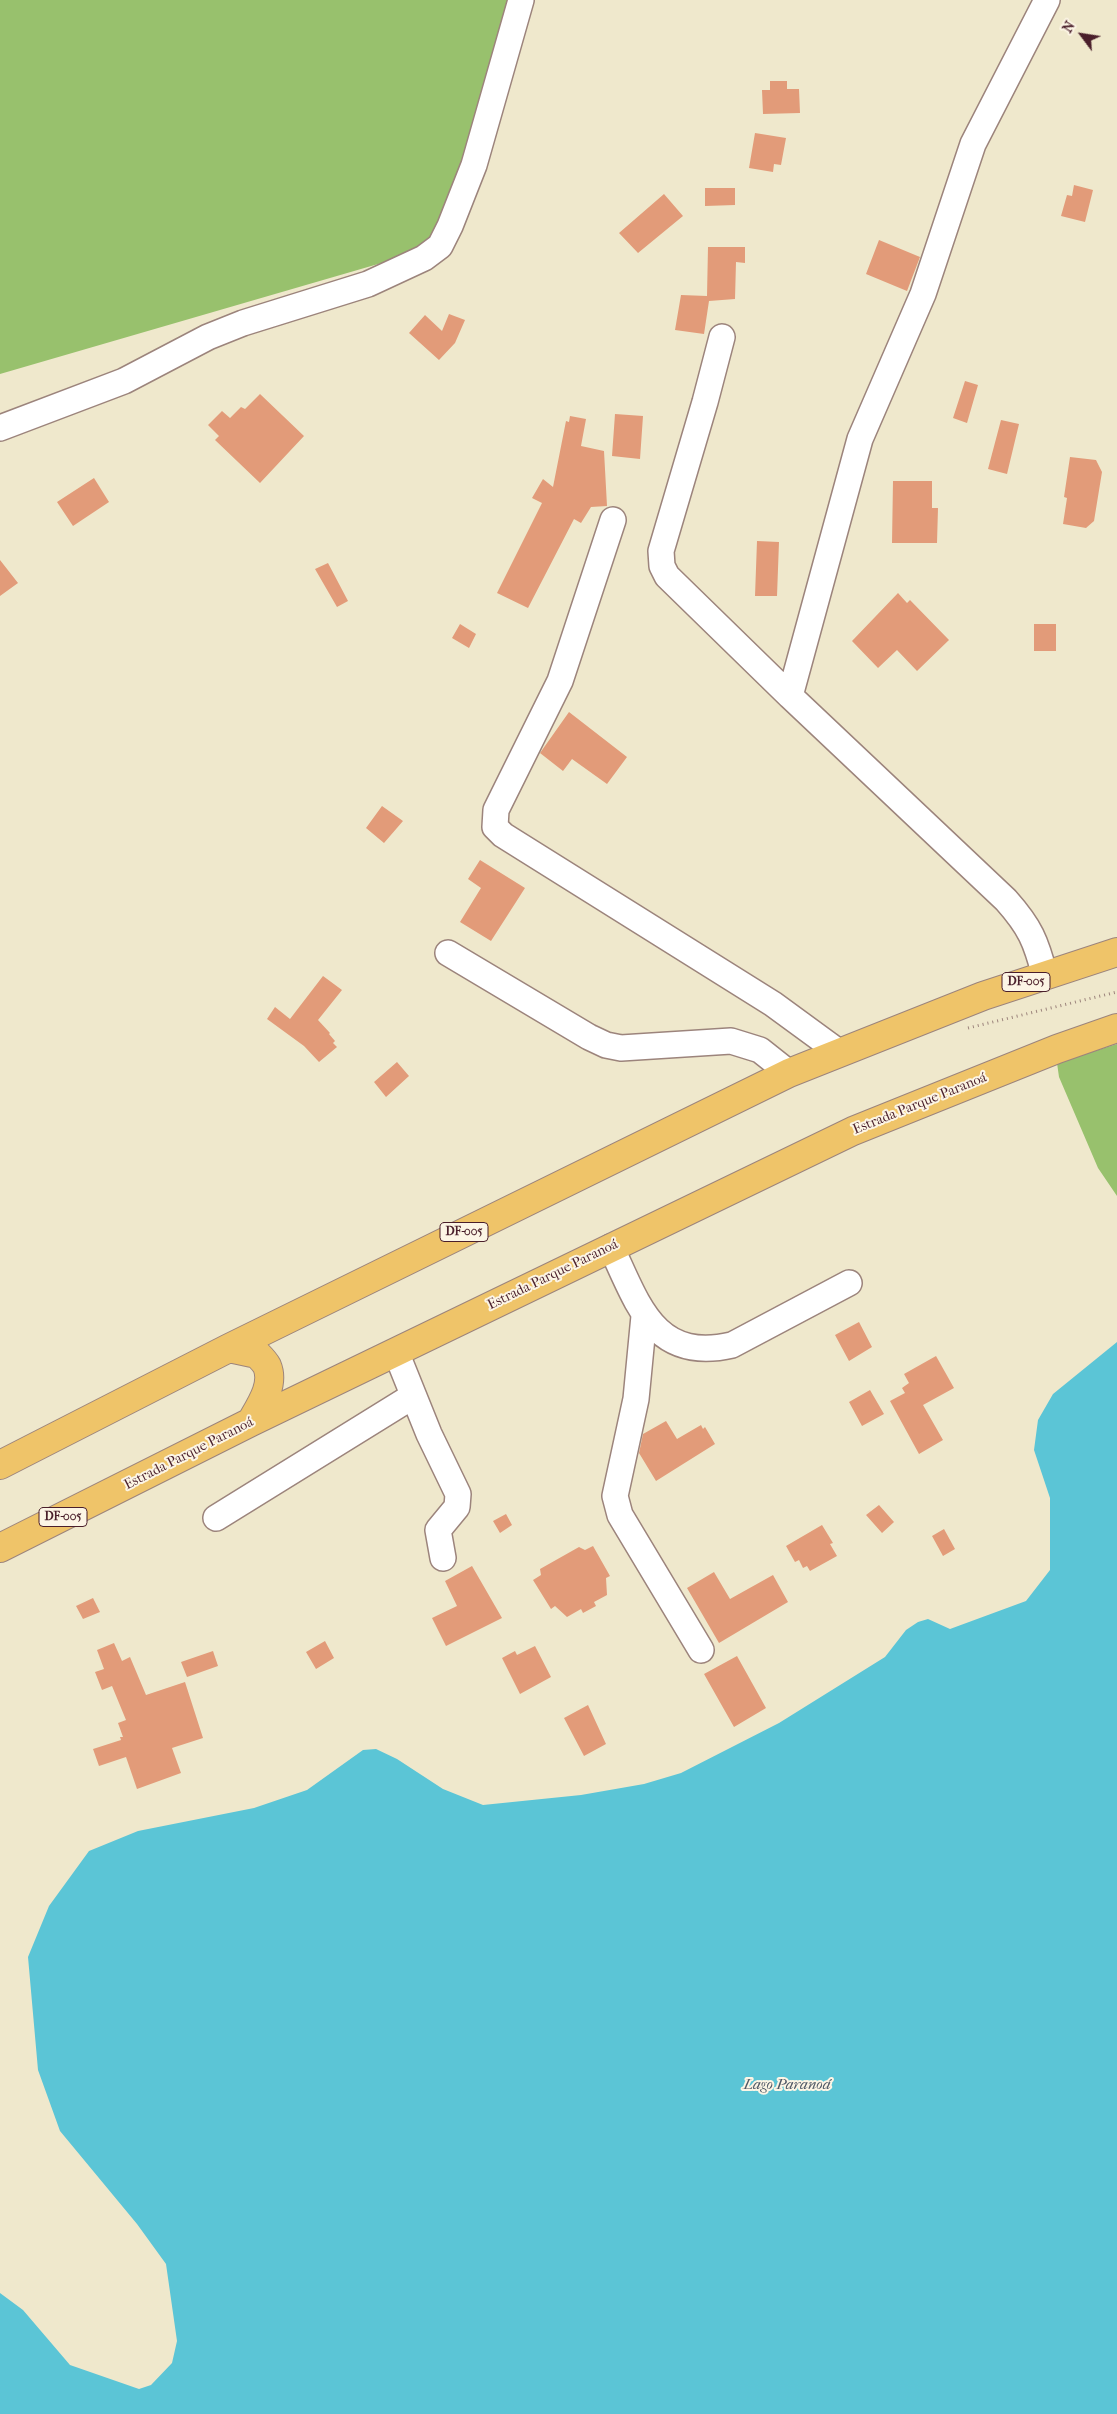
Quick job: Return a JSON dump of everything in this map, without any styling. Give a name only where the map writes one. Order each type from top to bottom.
[{"type":"main road","name":"DF-005","points":[[0,1464],[229,1348],[789,1073],[983,996],[1117,952]]},
{"type":"main road","name":"Estrada Parque Paranoá","points":[[0,1548],[251,1422],[853,1131],[1057,1049],[1117,1028]]},
{"type":"main road","points":[[229,1348],[257,1354],[267,1366],[268,1382],[265,1399],[251,1422]]},
{"type":"street","points":[[0,428],[124,382],[200,341],[243,323],[368,284],[424,258],[440,246],[474,165],[521,0]]},
{"type":"street","points":[[790,696],[860,439],[923,294],[973,144],[1047,0]]},
{"type":"street","points":[[722,336],[700,420],[661,551],[662,566],[667,576],[790,696],[1006,900],[1023,919],[1033,935],[1045,976]]},
{"type":"street","points":[[613,520],[560,681],[496,810],[495,827],[511,840],[772,1004],[840,1052]]},
{"type":"street","points":[[448,953],[589,1038],[606,1045],[621,1048],[731,1041],[760,1050],[789,1073]]},
{"type":"street","points":[[611,1247],[644,1316],[653,1327],[676,1341],[689,1346],[712,1349],[732,1345],[849,1283]]},
{"type":"street","points":[[644,1316],[636,1399],[615,1496],[620,1515],[701,1650]]},
{"type":"street","points":[[396,1352],[413,1396],[458,1494],[457,1507],[438,1530],[443,1558]]},
{"type":"street","points":[[216,1518],[413,1396]]},
{"type":"path","points":[[968,1028],[1117,992]]},
{"type":"green space","points":[[0,0],[516,0],[440,246],[0,374]]},
{"type":"green space","points":[[1117,1044],[1117,1196],[1098,1168],[1059,1077],[1057,1063]]},
{"type":"water","name":"Lago Paranoá","points":[[1117,1342],[1117,2414],[0,2414],[0,2293],[23,2310],[70,2365],[139,2389],[151,2385],[172,2363],[177,2341],[166,2264],[137,2224],[60,2131],[38,2070],[28,1957],[49,1906],[89,1851],[138,1831],[254,1808],[307,1790],[363,1750],[376,1749],[397,1759],[443,1789],[483,1805],[581,1795],[644,1784],[681,1773],[779,1723],[885,1657],[906,1630],[918,1622],[928,1619],[950,1629],[1026,1601],[1050,1570],[1050,1498],[1034,1450],[1038,1420],[1053,1394]]},
{"type":"building","points":[[770,81],[787,81],[787,89],[799,89],[800,113],[763,114],[762,90],[770,90]]},
{"type":"building","points":[[755,133],[786,138],[781,165],[774,164],[773,172],[749,168]]},
{"type":"building","points":[[1074,185],[1093,190],[1085,222],[1061,216],[1067,195],[1072,196]]},
{"type":"building","points":[[705,188],[735,188],[735,205],[705,206]]},
{"type":"building","points":[[664,194],[683,216],[638,253],[619,233]]},
{"type":"building","points":[[879,240],[920,257],[907,291],[866,274]]},
{"type":"building","points":[[708,247],[745,247],[745,263],[736,262],[735,299],[709,301],[704,334],[675,330],[681,295],[707,296]]},
{"type":"building","points":[[449,314],[465,320],[455,343],[439,360],[409,333],[425,315],[442,331]]},
{"type":"building","points":[[965,381],[978,385],[967,423],[953,418]]},
{"type":"building","points":[[260,394],[304,436],[260,483],[215,440],[219,436],[208,425],[222,411],[230,418],[241,407],[245,409]]},
{"type":"building","points":[[615,414],[643,416],[640,459],[612,456]]},
{"type":"building","points":[[570,416],[586,419],[581,446],[604,451],[607,506],[591,507],[581,523],[574,519],[528,608],[497,593],[542,503],[532,498],[543,479],[553,487],[566,421],[569,422]]},
{"type":"building","points":[[1001,420],[1019,424],[1007,474],[988,469]]},
{"type":"building","points":[[1070,457],[1096,460],[1102,472],[1094,521],[1086,528],[1063,524],[1067,498],[1064,497]]},
{"type":"building","points":[[94,478],[109,502],[73,526],[57,502]]},
{"type":"building","points":[[893,481],[932,481],[932,508],[938,508],[937,543],[892,543]]},
{"type":"building","points":[[757,541],[779,542],[777,596],[755,596]]},
{"type":"building","points":[[0,560],[18,583],[0,596]]},
{"type":"building","points":[[328,563],[348,601],[337,607],[315,569]]},
{"type":"building","points":[[898,593],[907,603],[910,600],[949,640],[917,671],[897,650],[878,668],[852,641]]},
{"type":"building","points":[[460,624],[476,634],[469,648],[452,638]]},
{"type":"building","points":[[1034,624],[1056,624],[1056,651],[1034,651]]},
{"type":"building","points":[[569,712],[627,757],[607,784],[572,759],[563,771],[540,753]]},
{"type":"building","points":[[382,806],[403,821],[384,843],[366,828]]},
{"type":"building","points":[[480,860],[525,888],[491,941],[460,922],[481,888],[468,879]]},
{"type":"building","points":[[323,976],[342,990],[318,1020],[330,1033],[335,1041],[333,1043],[337,1047],[319,1062],[304,1046],[267,1019],[275,1007],[290,1019]]},
{"type":"building","points":[[397,1062],[409,1076],[386,1097],[374,1082]]},
{"type":"building","points":[[859,1322],[872,1347],[849,1361],[835,1335]]},
{"type":"building","points":[[936,1356],[954,1388],[923,1405],[943,1440],[919,1454],[890,1401],[905,1393],[902,1388],[909,1383],[904,1374]]},
{"type":"building","points":[[870,1390],[884,1414],[862,1426],[849,1402]]},
{"type":"building","points":[[666,1421],[677,1439],[701,1425],[703,1429],[705,1427],[715,1444],[656,1481],[639,1453],[643,1434]]},
{"type":"building","points":[[879,1505],[894,1522],[882,1533],[866,1515]]},
{"type":"building","points":[[506,1514],[512,1525],[500,1533],[493,1521]]},
{"type":"building","points":[[822,1525],[833,1543],[830,1544],[837,1556],[810,1571],[807,1566],[803,1568],[799,1560],[795,1562],[786,1546]]},
{"type":"building","points":[[944,1529],[955,1549],[943,1556],[932,1536]]},
{"type":"building","points":[[593,1546],[610,1576],[606,1578],[607,1595],[594,1602],[596,1606],[583,1613],[581,1609],[567,1617],[555,1606],[551,1609],[533,1580],[541,1575],[540,1569],[579,1547],[585,1550]]},
{"type":"building","points":[[472,1566],[502,1618],[446,1646],[432,1618],[457,1606],[445,1581]]},
{"type":"building","points":[[714,1572],[730,1599],[773,1575],[788,1602],[719,1643],[687,1588]]},
{"type":"building","points":[[93,1598],[100,1612],[83,1619],[76,1606]]},
{"type":"building","points":[[325,1641],[334,1658],[316,1669],[306,1652]]},
{"type":"building","points":[[114,1643],[122,1661],[130,1657],[146,1695],[185,1682],[203,1738],[172,1748],[181,1773],[137,1789],[126,1757],[99,1766],[93,1749],[121,1740],[120,1737],[123,1737],[118,1723],[126,1720],[112,1686],[102,1690],[95,1672],[104,1669],[97,1650]]},
{"type":"building","points":[[535,1646],[551,1677],[520,1694],[502,1658],[515,1651],[517,1655]]},
{"type":"building","points":[[213,1651],[218,1666],[187,1677],[181,1662]]},
{"type":"building","points":[[737,1656],[766,1708],[734,1727],[704,1674]]},
{"type":"building","points":[[588,1705],[606,1744],[584,1756],[564,1718]]}]
